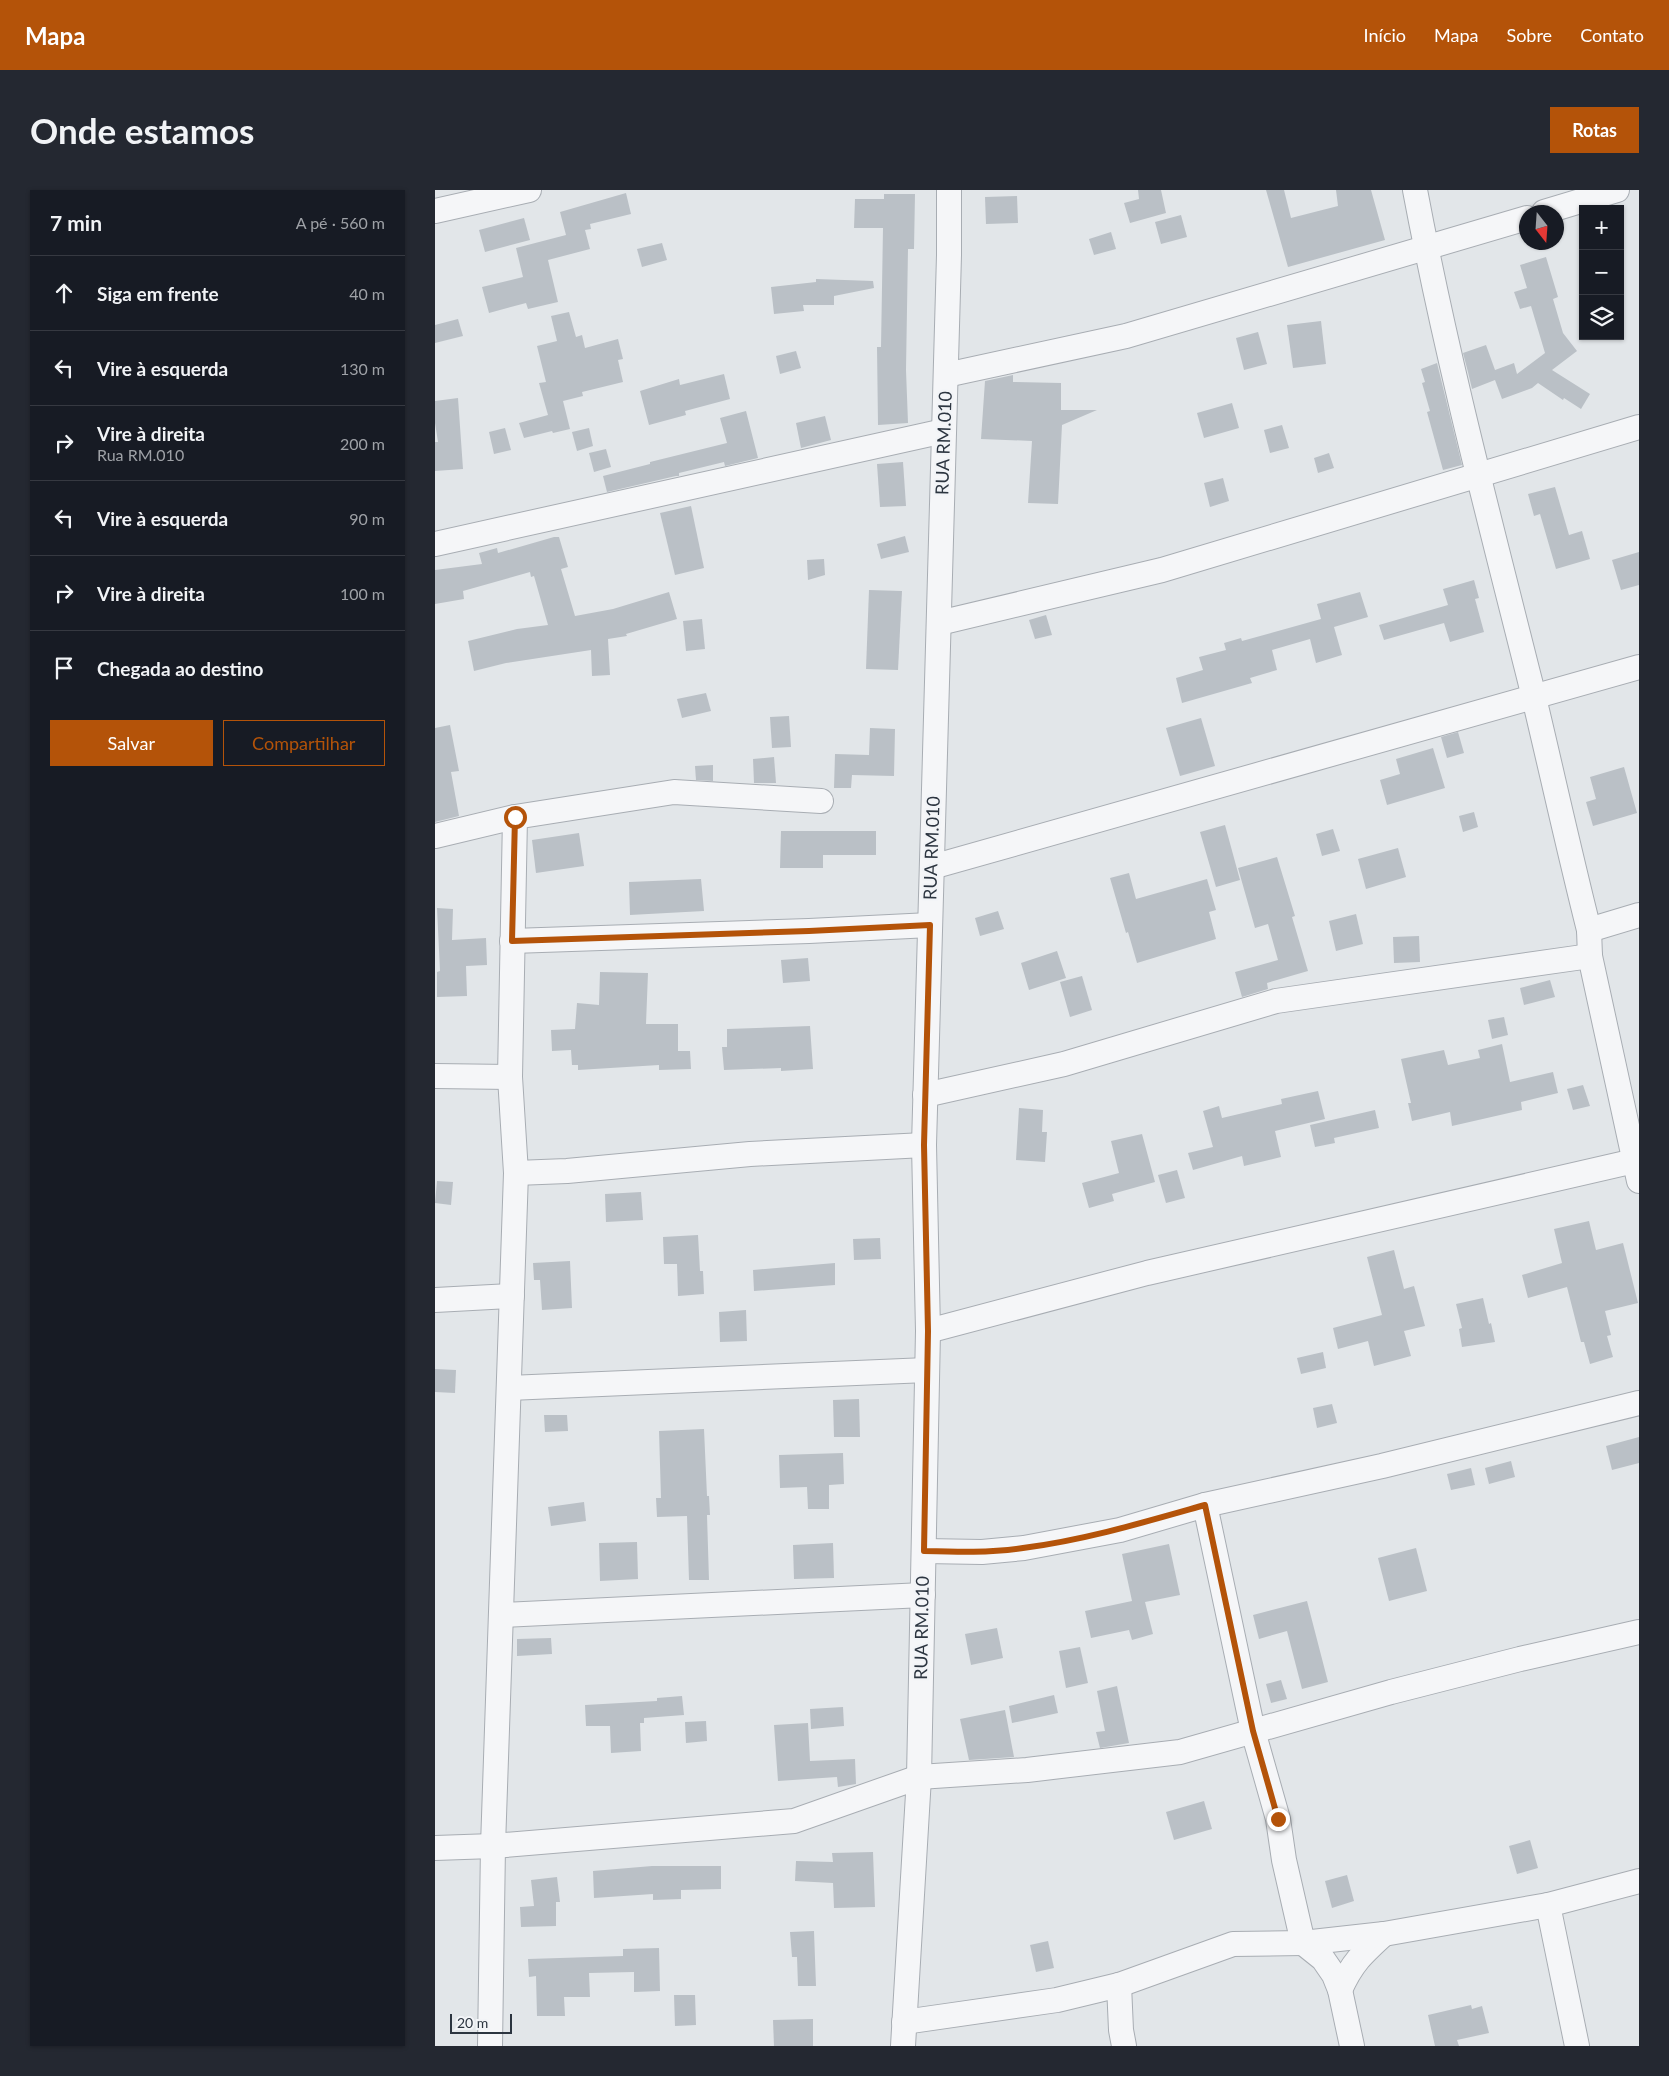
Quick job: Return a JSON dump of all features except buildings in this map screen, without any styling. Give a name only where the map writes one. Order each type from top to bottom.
[{"type":"street","points":[[435,211],[529,190]]},
{"type":"street","name":"RUA RM.010","points":[[903,2046],[919,1777],[928,1331],[924,1145],[946,375],[949,190]]},
{"type":"street","points":[[928,1331],[1147,1273],[1638,1167],[1590,956],[1589,930],[1478,475],[1426,249],[1415,190]]},
{"type":"street","points":[[1564,206],[1617,190]]},
{"type":"street","points":[[946,375],[1125,336],[1519,220]]},
{"type":"street","points":[[939,623],[1162,570],[1639,427]]},
{"type":"street","points":[[435,544],[944,431]]},
{"type":"street","points":[[932,867],[1533,695],[1639,667]]},
{"type":"street","points":[[435,836],[515,817],[674,792],[821,801]]},
{"type":"street","points":[[490,2046],[493,1846],[517,1173],[510,1076],[515,817]]},
{"type":"street","points":[[1589,930],[1639,915]]},
{"type":"street","points":[[512,941],[930,925]]},
{"type":"street","points":[[925,1095],[1064,1064],[1276,1001],[1590,956]]},
{"type":"street","points":[[435,1076],[510,1076]]},
{"type":"street","points":[[517,1173],[567,1171],[751,1154],[924,1145]]},
{"type":"street","points":[[435,1300],[512,1296]]},
{"type":"street","points":[[509,1388],[927,1370]]},
{"type":"street","points":[[924,1551],[982,1552],[1023,1548],[1120,1530],[1205,1505],[1382,1466],[1639,1403]]},
{"type":"street","points":[[1205,1505],[1253,1731],[1278,1819],[1284,1860],[1303,1943],[1323,1959],[1334,1975],[1340,1990],[1352,2046]]},
{"type":"street","points":[[502,1615],[923,1594]]},
{"type":"street","points":[[435,1848],[493,1846],[794,1821],[919,1777],[1027,1770],[1180,1752],[1391,1692],[1520,1659],[1639,1632]]},
{"type":"street","points":[[904,2022],[1057,2000],[1119,1985],[1233,1944],[1303,1943],[1384,1934],[1548,1905],[1639,1881]]},
{"type":"street","points":[[1548,1905],[1577,2046]]},
{"type":"street","points":[[1340,1990],[1349,1970],[1359,1956],[1384,1934]]},
{"type":"street","points":[[1119,1985],[1121,2030],[1124,2046]]},
{"type":"route","points":[[515,817],[512,941],[930,925],[924,1145],[928,1331],[924,1551],[982,1552],[1023,1548],[1120,1530],[1205,1505],[1253,1731],[1278,1819]]}]
